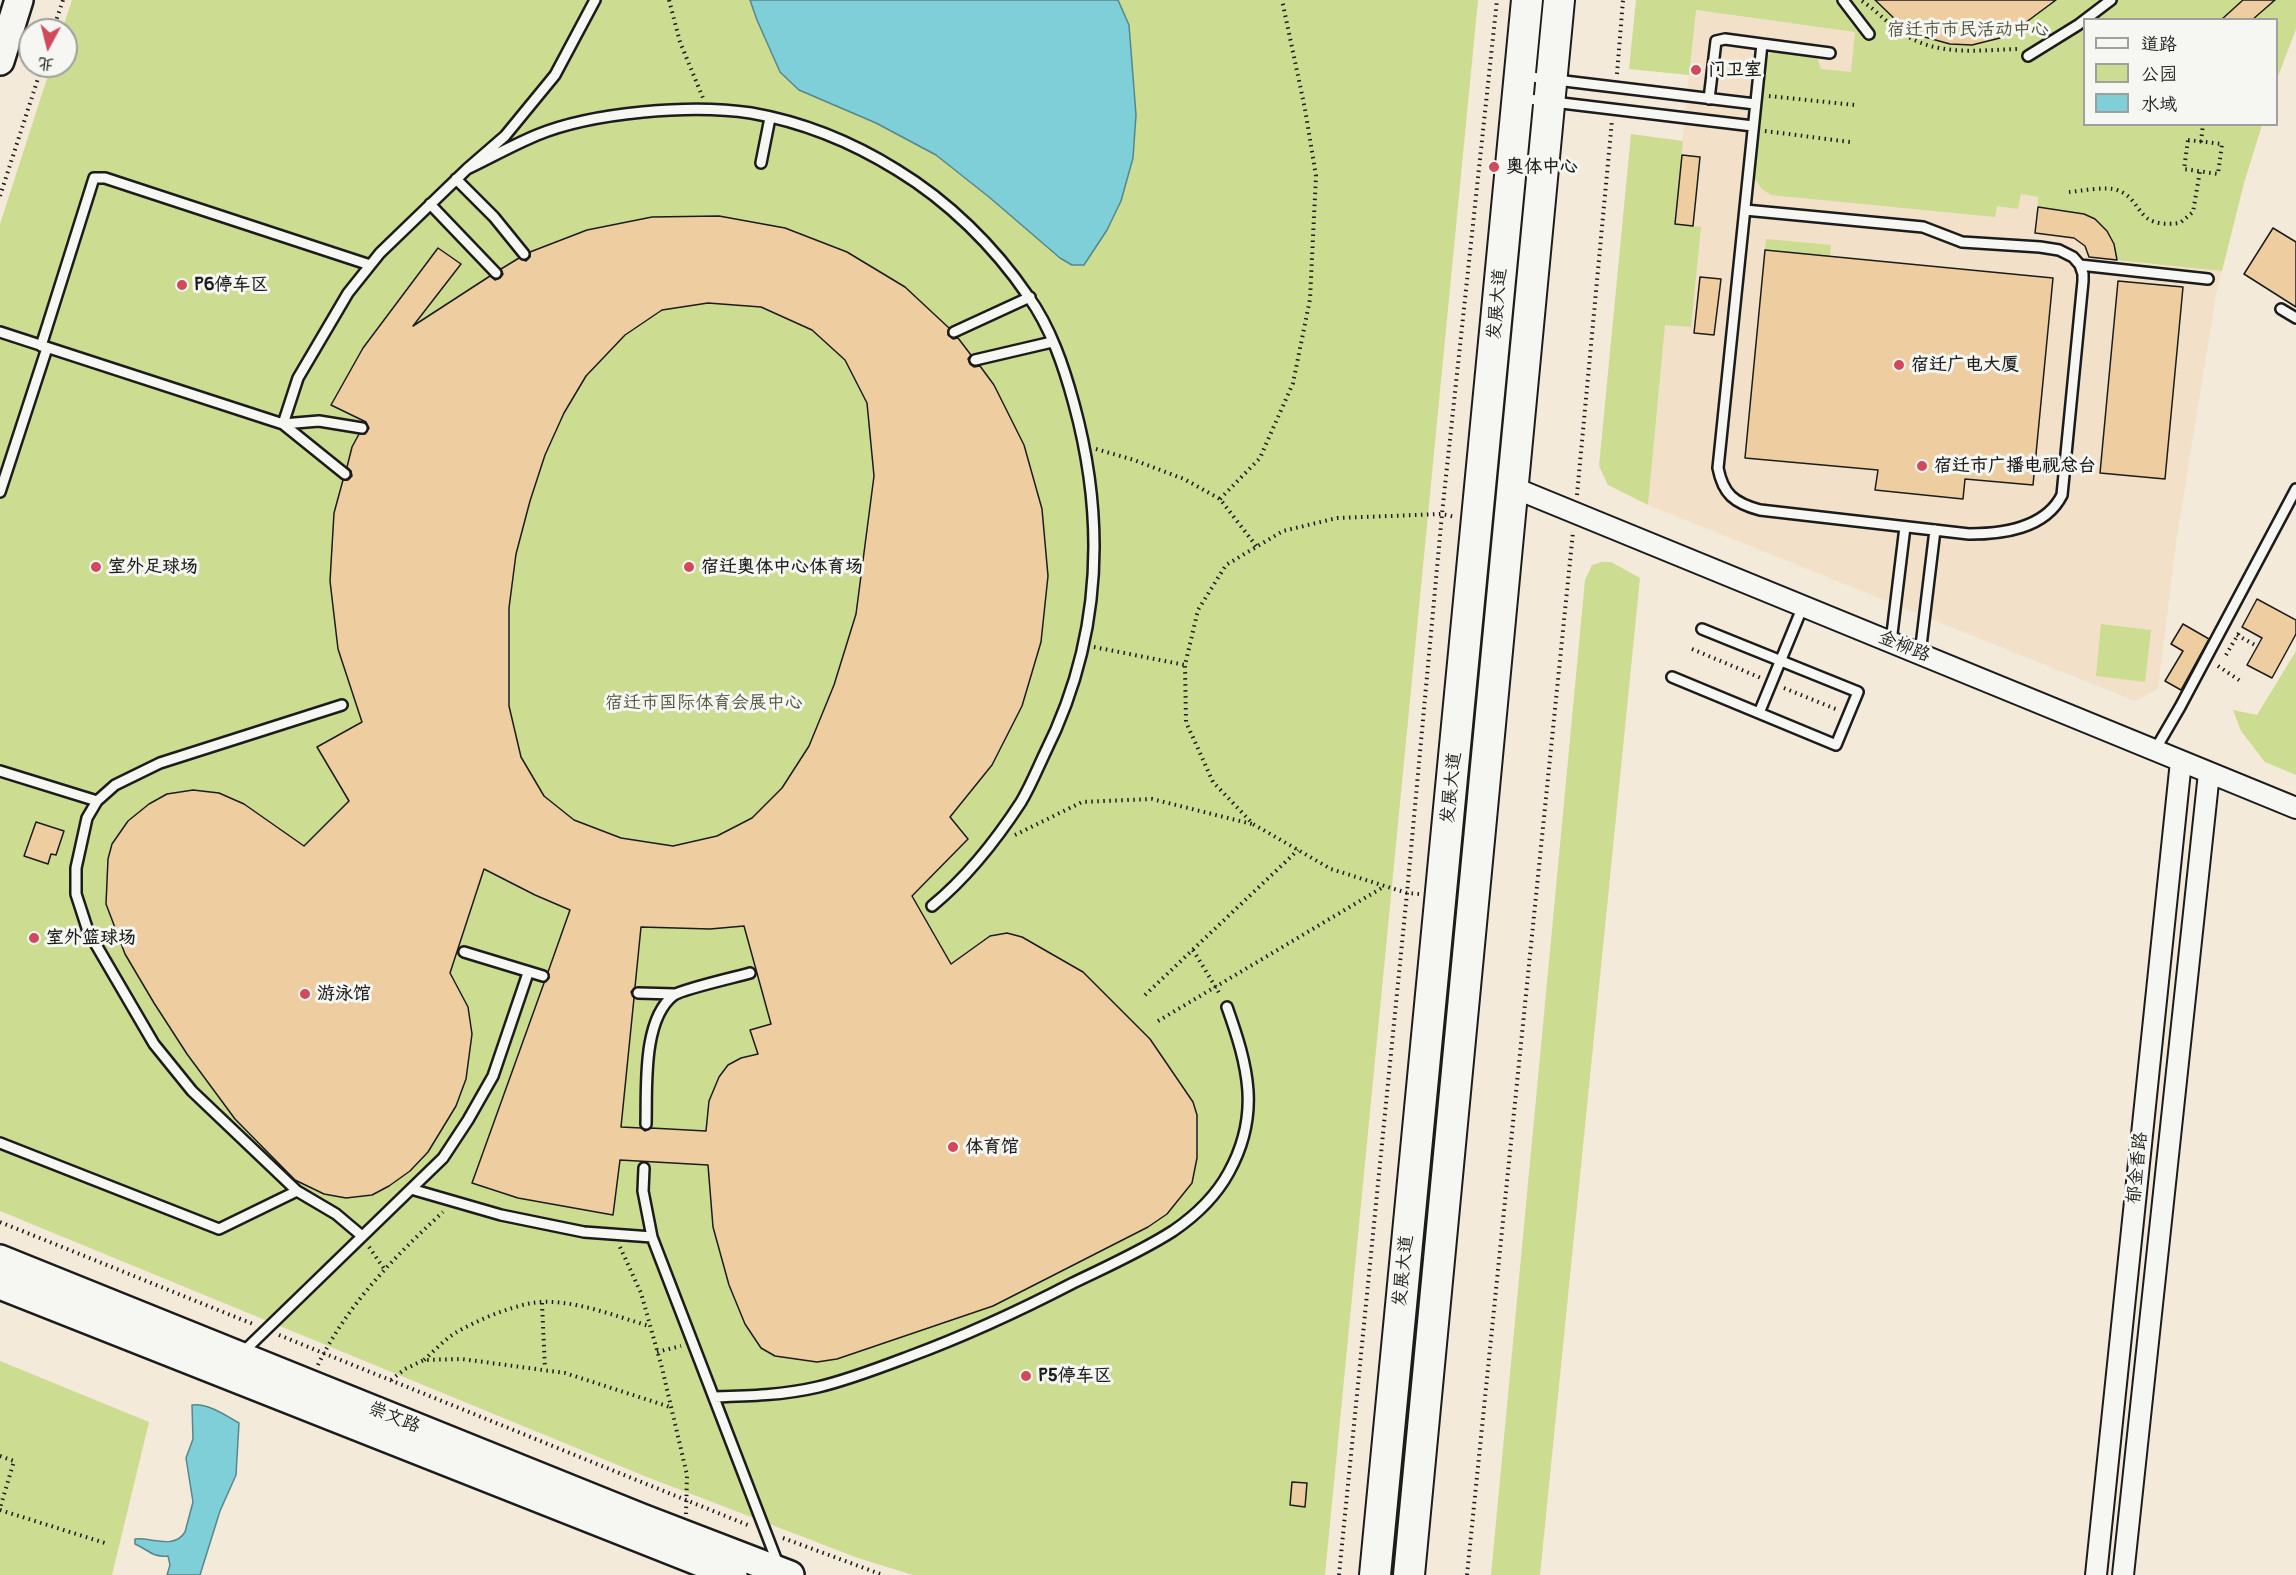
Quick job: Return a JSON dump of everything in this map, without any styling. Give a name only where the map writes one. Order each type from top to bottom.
[{"type":"main road","name":"发展大道","points":[[1375,1575],[1527,0]]},
{"type":"main road","name":"发展大道","points":[[1409,1575],[1559,0]]},
{"type":"street","points":[[0,62],[19,0]]},
{"type":"street","name":"金柳路","points":[[1512,487],[2296,808]]},
{"type":"street","name":"郁金香路","points":[[2096,1575],[2181,761]]},
{"type":"street","name":"郁金香路","points":[[2123,1575],[2209,773]]},
{"type":"street","name":"崇文路","points":[[0,1259],[686,1536],[785,1573]]},
{"type":"street","name":"崇文路","points":[[0,1285],[733,1575]]},
{"type":"lane","points":[[283,424],[298,378],[348,293],[370,265],[430,204],[505,136],[555,75],[595,0]]},
{"type":"lane","points":[[1843,0],[1869,34]]},
{"type":"lane","points":[[2087,18],[2111,0]]},
{"type":"lane","points":[[2027,51],[2083,21]]},
{"type":"lane","points":[[1709,99],[1716,41],[1725,39],[1830,53]]},
{"type":"lane","points":[[1745,210],[1923,227],[1962,242],[2040,247],[2058,250],[2073,257],[2080,264],[2084,273],[2062,495],[2058,504],[2039,520],[2015,529],[1989,534],[1760,510],[1749,507],[1729,495],[1721,484],[1718,468],[1762,44]]},
{"type":"lane","points":[[1519,86],[1550,90],[1613,109],[1753,128]]},
{"type":"lane","points":[[1519,86],[1550,90],[1615,87],[1709,99],[1756,100]]},
{"type":"lane","points":[[466,169],[539,134],[580,122],[622,114],[688,110],[751,113],[821,131],[868,152],[915,181],[949,207],[998,256],[1030,297],[1066,373],[1084,445],[1093,496],[1096,547],[1093,594],[1084,645],[1059,725],[1022,800],[986,849],[949,892],[932,906]]},
{"type":"lane","points":[[761,163],[770,118]]},
{"type":"lane","points":[[0,492],[94,178],[105,178],[370,265]]},
{"type":"lane","points":[[456,179],[494,218],[524,255]]},
{"type":"lane","points":[[430,204],[496,273]]},
{"type":"lane","points":[[2080,264],[2208,279]]},
{"type":"lane","points":[[954,332],[1030,297]]},
{"type":"lane","points":[[2281,309],[2296,318]]},
{"type":"lane","points":[[0,332],[283,424],[345,474]]},
{"type":"lane","points":[[975,360],[1052,342]]},
{"type":"lane","points":[[283,424],[319,421],[362,428]]},
{"type":"lane","points":[[2155,750],[2296,489]]},
{"type":"lane","points":[[1891,642],[1905,527]]},
{"type":"lane","points":[[1920,654],[1935,530]]},
{"type":"lane","points":[[1759,713],[1803,606]]},
{"type":"lane","points":[[1672,677],[1836,745],[1858,692],[1702,629]]},
{"type":"lane","points":[[342,705],[160,764],[115,785],[97,801],[87,818],[76,868],[76,894],[88,931],[154,1044],[185,1083],[297,1191],[336,1214],[362,1236]]},
{"type":"lane","points":[[0,771],[97,801]]},
{"type":"lane","points":[[464,952],[543,976]]},
{"type":"lane","points":[[239,1355],[442,1158],[493,1076],[528,973]]},
{"type":"lane","points":[[638,993],[675,994],[750,974]]},
{"type":"lane","points":[[646,1124],[649,1055],[654,1027],[659,1012],[675,994]]},
{"type":"lane","points":[[714,1397],[780,1393],[819,1387],[884,1366],[960,1338],[1021,1310],[1173,1231],[1201,1209],[1218,1189],[1229,1173],[1245,1137],[1248,1085],[1242,1050],[1227,1007]]},
{"type":"lane","points":[[0,1143],[219,1229],[297,1191]]},
{"type":"lane","points":[[644,1168],[643,1191],[652,1237],[766,1532],[785,1573]]},
{"type":"lane","points":[[411,1189],[501,1215],[584,1232],[652,1237]]},
{"type":"path","points":[[57,18],[63,0]]},
{"type":"path","points":[[669,0],[680,42],[709,111]]},
{"type":"path","points":[[1220,499],[1260,458],[1293,382],[1310,299],[1316,176],[1305,109],[1282,0]]},
{"type":"path","points":[[1339,1575],[1442,514],[1497,0]]},
{"type":"path","points":[[1615,87],[1623,0]]},
{"type":"path","points":[[1861,0],[1904,34],[1940,50],[1977,52],[2019,49],[2027,51]]},
{"type":"path","points":[[0,196],[38,78]]},
{"type":"path","points":[[1756,100],[1855,105]]},
{"type":"path","points":[[1467,1575],[1575,513],[1613,109]]},
{"type":"path","points":[[2201,142],[2203,126]]},
{"type":"path","points":[[1753,128],[1850,142]]},
{"type":"path","points":[[2188,140],[2222,144],[2218,174],[2200,171],[2184,169],[2188,140]]},
{"type":"path","points":[[2069,192],[2116,189],[2130,198],[2147,219],[2156,223],[2180,223],[2193,212],[2200,171]]},
{"type":"path","points":[[1084,445],[1134,460],[1184,479],[1220,499],[1257,547]]},
{"type":"path","points":[[1253,824],[1213,782],[1186,722],[1185,665],[1198,610],[1226,566],[1283,531],[1337,518],[1442,514],[1478,521]]},
{"type":"path","points":[[2242,682],[2218,667],[2239,633],[2255,645]]},
{"type":"path","points":[[1084,645],[1185,665]]},
{"type":"path","points":[[986,849],[1082,802],[1152,799],[1253,824],[1331,868],[1407,893],[1441,896]]},
{"type":"path","points":[[1145,995],[1298,850]]},
{"type":"path","points":[[1158,1021],[1386,886]]},
{"type":"path","points":[[1193,950],[1227,1007]]},
{"type":"path","points":[[309,1383],[331,1338],[357,1302],[403,1249],[455,1201]]},
{"type":"path","points":[[0,1222],[687,1501],[883,1575]]},
{"type":"path","points":[[615,1234],[641,1293],[687,1475],[686,1536]]},
{"type":"path","points":[[362,1236],[385,1270]]},
{"type":"path","points":[[391,1380],[405,1369],[424,1360],[454,1334],[493,1315],[534,1303],[590,1308],[650,1326]]},
{"type":"path","points":[[542,1303],[544,1369]]},
{"type":"path","points":[[657,1352],[693,1343]]},
{"type":"path","points":[[424,1360],[462,1359],[544,1369],[565,1373],[671,1407]]},
{"type":"path","points":[[0,1456],[14,1461],[0,1509],[105,1543]]},
{"type":"shaded area","points":[[1695,10],[1892,37],[2083,124],[2083,126],[2262,126],[2244,183],[2216,295],[2176,544],[2158,689],[2135,701],[1648,505]]},
{"type":"green space","name":"宿迁市国际体育会展中心","points":[[72,0],[1478,0],[1325,1575],[913,1575],[858,1558],[647,1477],[0,1211],[0,224],[47,78],[78,78],[78,18],[66,18]]},
{"type":"green space","points":[[1636,0],[2296,0],[2296,29],[2278,76],[2278,18],[2083,18],[2083,126],[2262,126],[2244,183],[2222,271],[2117,260],[2107,232],[2099,224],[2079,214],[2038,207],[2038,197],[2021,194],[2018,209],[1997,206],[1995,217],[1771,195],[1762,189],[1755,179],[1766,56],[1776,51],[1816,55],[1821,69],[1851,72],[1855,32],[1696,10],[1689,75],[1629,69]]},
{"type":"green space","points":[[1631,134],[1683,141],[1675,224],[1701,227],[1691,327],[1665,325],[1648,505],[1608,485],[1599,466]]},
{"type":"green space","points":[[1766,239],[1831,245],[1830,256],[1765,250]]},
{"type":"green space","points":[[1611,562],[1640,578],[1540,1575],[1491,1575],[1585,580],[1592,565]]},
{"type":"green space","points":[[2101,624],[2151,630],[2145,682],[2096,676]]},
{"type":"green space","points":[[2296,651],[2296,775],[2265,762],[2241,731],[2233,710],[2257,715]]},
{"type":"green space","points":[[0,1361],[149,1422],[112,1575],[0,1575]]},
{"type":"water","points":[[750,0],[1118,0],[1129,25],[1136,115],[1133,158],[1121,201],[1107,230],[1084,265],[1072,265],[1060,258],[936,155],[876,123],[799,90],[780,72]]},
{"type":"water","points":[[192,1405],[210,1408],[239,1423],[236,1475],[220,1511],[200,1575],[167,1575],[170,1565],[168,1556],[150,1553],[135,1544],[135,1539],[169,1542],[185,1532],[193,1502],[186,1458],[193,1439]]},
{"type":"building","name":"宿迁市市民活动中心","points":[[1875,0],[2056,0],[2021,26],[2000,38],[1972,45],[1950,44],[1921,36],[1899,23]]},
{"type":"building","points":[[2243,0],[2275,0],[2254,18],[2223,18]]},
{"type":"building","points":[[1682,155],[1700,157],[1693,226],[1675,224]]},
{"type":"building","points":[[2038,207],[2084,214],[2095,219],[2107,231],[2114,244],[2117,260],[2089,257],[2085,246],[2074,238],[2035,233]]},
{"type":"building","points":[[719,216],[785,228],[847,252],[905,287],[949,328],[948,335],[953,339],[958,338],[971,355],[968,359],[970,364],[974,367],[980,366],[994,385],[1024,445],[1042,509],[1048,576],[1041,642],[1022,706],[992,765],[950,817],[968,839],[912,896],[951,964],[990,936],[1007,933],[1022,937],[1083,972],[1150,1039],[1193,1102],[1197,1115],[1197,1158],[1192,1183],[1167,1214],[1148,1227],[993,1306],[837,1359],[817,1362],[775,1356],[761,1348],[745,1324],[729,1285],[713,1227],[708,1165],[620,1160],[613,1215],[518,1198],[472,1183],[544,983],[549,978],[548,972],[570,910],[484,869],[450,973],[468,1007],[472,1034],[466,1079],[456,1106],[428,1152],[410,1171],[372,1195],[346,1198],[324,1194],[295,1180],[235,1119],[187,1054],[154,1003],[125,954],[106,904],[108,859],[112,844],[128,821],[149,804],[167,794],[193,790],[219,793],[244,804],[304,846],[349,801],[317,747],[362,722],[338,649],[330,581],[334,513],[343,480],[348,480],[352,476],[347,467],[352,447],[359,434],[365,434],[369,428],[366,422],[331,405],[363,348],[438,248],[461,264],[413,326],[490,276],[495,280],[500,278],[503,274],[501,269],[519,258],[526,261],[530,257],[530,252],[587,230],[652,217]],"holes":[[[708,303],[761,307],[812,330],[845,360],[867,403],[874,476],[856,614],[834,685],[809,746],[782,788],[752,818],[717,836],[673,846],[621,838],[574,820],[544,796],[521,757],[509,706],[509,608],[516,554],[545,455],[564,413],[586,376],[625,335],[662,310]],[[744,926],[771,1024],[750,1030],[758,1054],[741,1058],[728,1065],[719,1077],[709,1101],[706,1131],[651,1128],[645,1131],[641,1128],[621,1127],[634,998],[631,992],[635,987],[641,927],[710,929]]]},
{"type":"building","points":[[2273,228],[2296,242],[2296,307],[2244,274]]},
{"type":"building","name":"宿迁广电大厦","points":[[1765,250],[2053,278],[2033,485],[1965,479],[1963,499],[1875,490],[1878,470],[1745,458]]},
{"type":"building","points":[[1700,277],[1721,279],[1714,335],[1694,333]]},
{"type":"building","points":[[2118,281],[2183,287],[2165,479],[2100,473]]},
{"type":"building","points":[[2257,599],[2296,620],[2296,634],[2272,678],[2247,665],[2262,638],[2242,627]]},
{"type":"building","points":[[2183,624],[2209,639],[2181,690],[2165,681],[2183,651],[2171,644]]},
{"type":"building","points":[[36,822],[64,831],[56,855],[51,854],[48,864],[24,856]]},
{"type":"building","points":[[1292,1482],[1307,1483],[1305,1507],[1290,1505]]},
{"type":"place","name":"门卫室","points":[[1696,70]]},
{"type":"place","name":"奥体中心","points":[[1494,167]]},
{"type":"place","name":"P6停车区","points":[[182,285]]},
{"type":"place","name":"宿迁广电大厦","points":[[1899,365]]},
{"type":"place","name":"宿迁市广播电视总台","points":[[1922,466]]},
{"type":"place","name":"室外足球场","points":[[96,567]]},
{"type":"place","name":"宿迁奥体中心体育场","points":[[689,567]]},
{"type":"place","name":"室外篮球场","points":[[34,938]]},
{"type":"place","name":"游泳馆","points":[[305,994]]},
{"type":"place","name":"体育馆","points":[[953,1147]]},
{"type":"place","name":"P5停车区","points":[[1026,1376]]}]
